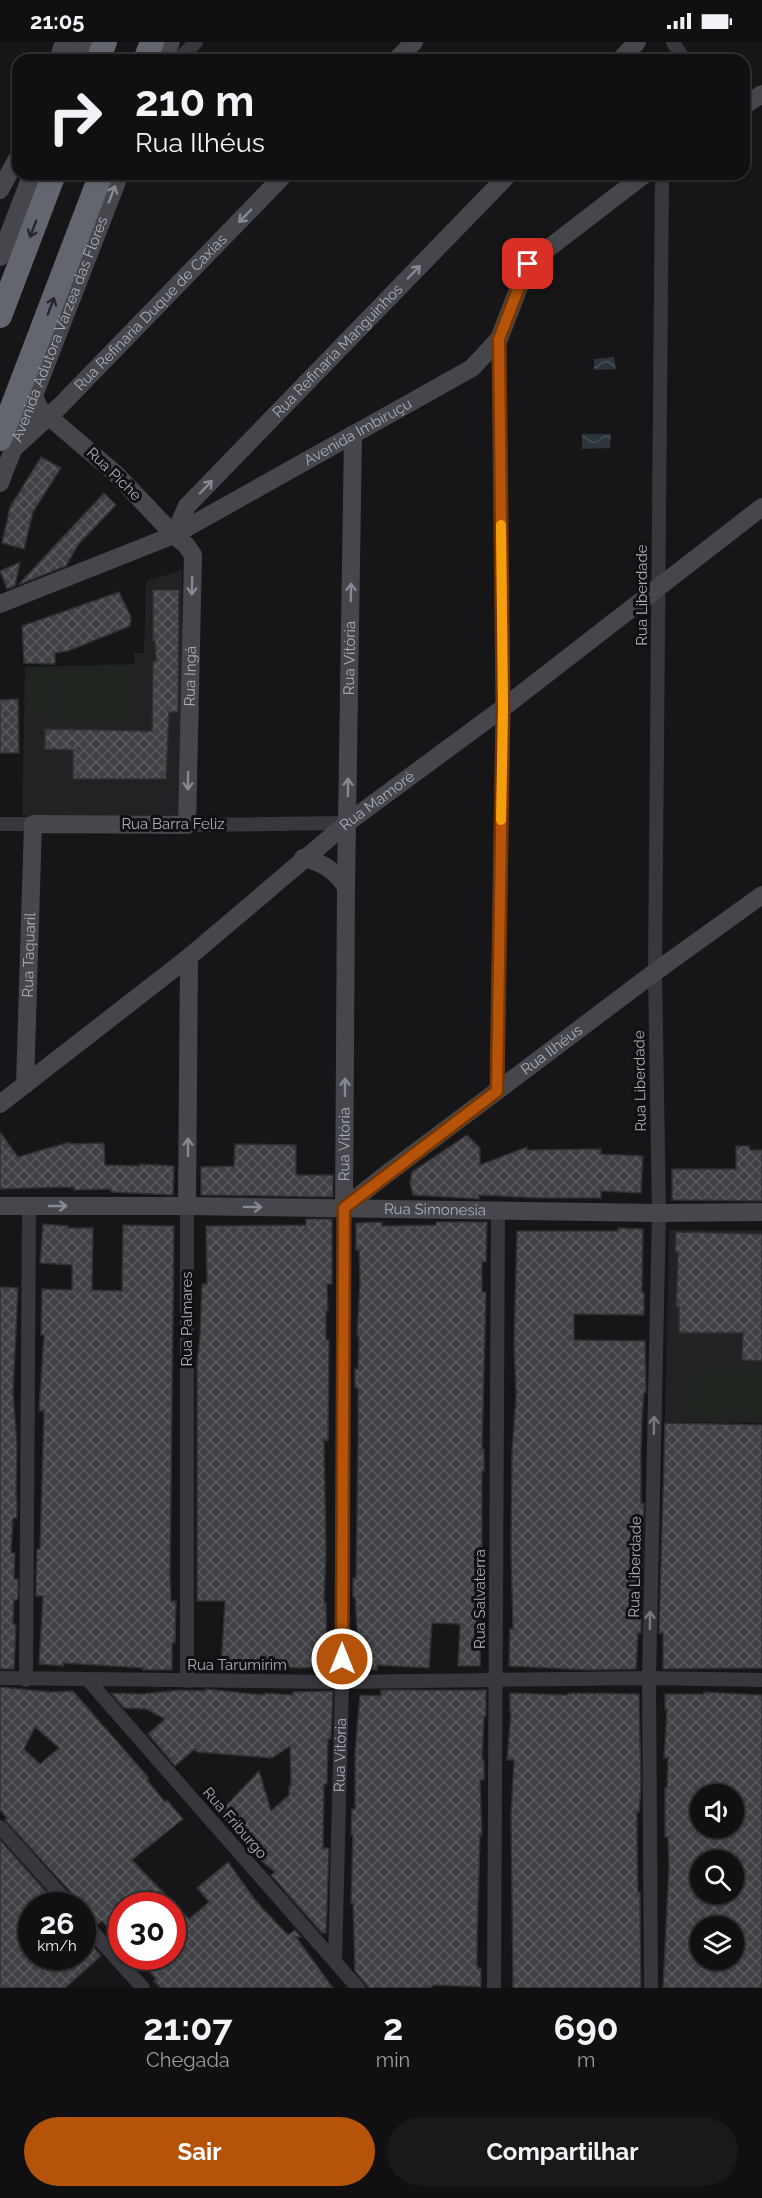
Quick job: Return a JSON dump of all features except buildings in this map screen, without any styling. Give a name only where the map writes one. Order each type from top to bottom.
[{"type":"highway","points":[[0,316],[52,180]]},
{"type":"highway","points":[[7,444],[99,180]]},
{"type":"street","points":[[184,54],[196,42]]},
{"type":"street","points":[[402,54],[414,42]]},
{"type":"street","points":[[626,54],[637,42]]},
{"type":"street","points":[[12,168],[0,190],[19,207]]},
{"type":"street","points":[[0,257],[30,180]]},
{"type":"street","name":"Avenida Adutora Várzea das Flores","points":[[0,483],[7,444],[34,396],[118,180]]},
{"type":"street","name":"Rua Refinaria Duque de Caxias","points":[[7,444],[50,415],[279,180]]},
{"type":"street","name":"Rua Refinaria Manguinhos","points":[[174,535],[187,506],[503,180]]},
{"type":"street","name":"Avenida Imbiruçu","points":[[0,604],[174,535],[472,368],[499,339],[528,264],[637,180]]},
{"type":"street","name":"Rua Liberdade","points":[[651,1988],[649,1678],[659,1213],[655,972],[662,180]]},
{"type":"street","points":[[497,1091],[503,708],[499,339]]},
{"type":"street","name":"Rua Piche","points":[[34,396],[40,409],[50,415],[116,474],[174,535]]},
{"type":"street","name":"Rua Vitória","points":[[335,1961],[342,1682],[346,887],[353,434]]},
{"type":"street","name":"Rua Mamoré","points":[[0,1104],[189,957],[347,823],[503,708],[762,507]]},
{"type":"street","name":"Rua Ingá","points":[[174,535],[186,545],[193,555],[187,825]]},
{"type":"street","name":"Rua Barra Feliz","points":[[0,824],[347,823]]},
{"type":"street","name":"Rua Taquaril","points":[[25,1084],[33,824]]},
{"type":"street","points":[[303,858],[329,868],[340,877],[346,887]]},
{"type":"street","name":"Rua Ilhéus","points":[[344,1208],[377,1200],[380,1179],[655,972],[762,896]]},
{"type":"street","name":"Rua Palmares","points":[[187,1681],[189,957]]},
{"type":"street","points":[[344,1168],[352,1181],[377,1200]]},
{"type":"street","name":"Rua Simonesia","points":[[0,1206],[344,1208],[377,1200],[498,1211],[762,1212]]},
{"type":"street","points":[[26,1680],[29,1206]]},
{"type":"street","name":"Rua Salvaterra","points":[[494,1988],[498,1211]]},
{"type":"street","name":"Rua Tarumirim","points":[[0,1678],[342,1682],[649,1678],[762,1680]]},
{"type":"street","name":"Rua Friburgo","points":[[88,1680],[357,1988]]},
{"type":"street","points":[[0,1827],[58,1892]]},
{"type":"street","points":[[96,1936],[143,1988]]},
{"type":"shaded area","points":[[182,570],[183,821],[22,816],[25,667],[134,664],[134,653],[144,653],[146,581]]},
{"type":"shaded area","points":[[130,666],[133,721],[54,724],[52,669]]},
{"type":"shaded area","points":[[29,668],[49,668],[50,715],[29,715]]},
{"type":"shaded area","points":[[669,1230],[762,1230],[762,1423],[665,1422]]},
{"type":"shaded area","points":[[691,1372],[762,1372],[762,1414],[690,1415]]},
{"type":"water","points":[[614,357],[616,369],[594,370],[594,359]]},
{"type":"water","points":[[582,434],[611,434],[610,448],[582,449]]},
{"type":"slow traffic","points":[[501,525],[503,708],[501,820]]},
{"type":"route","points":[[342,1659],[344,1208],[497,1091],[503,708],[499,339],[528,264]]}]
